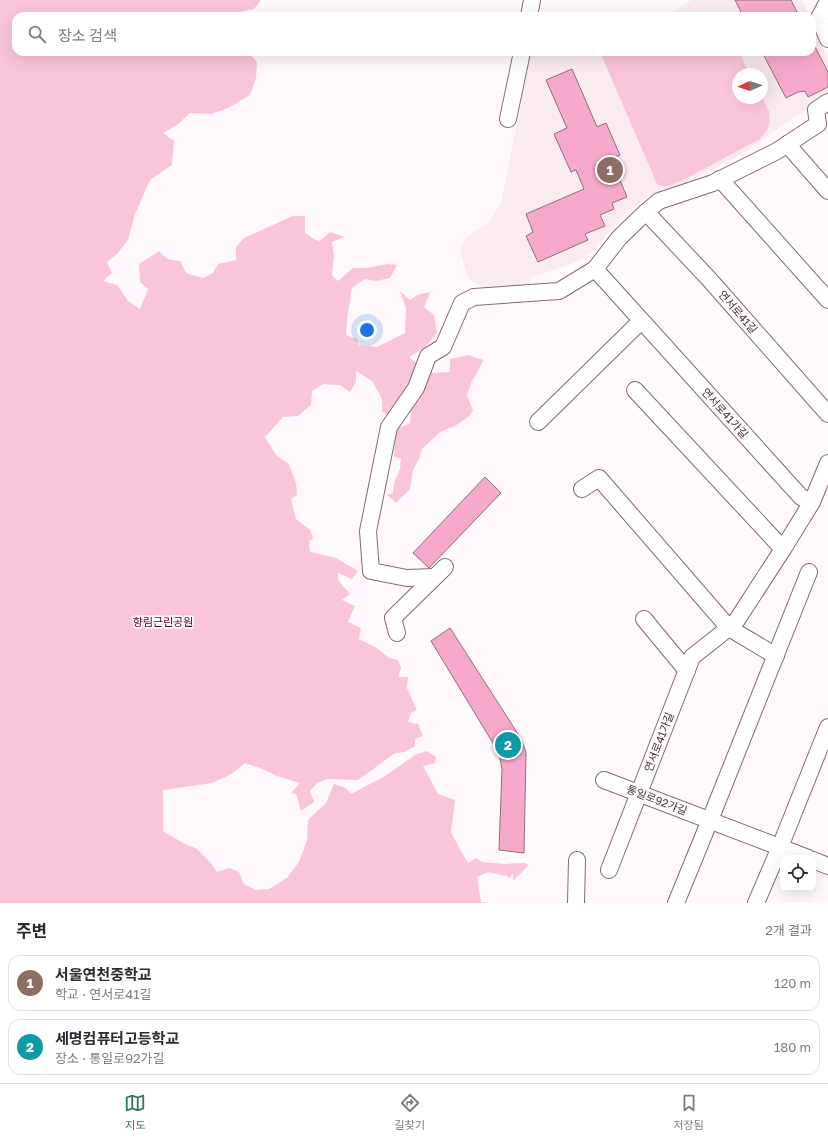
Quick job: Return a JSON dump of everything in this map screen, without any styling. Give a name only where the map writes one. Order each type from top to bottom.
[{"type":"street","points":[[530,12],[532,0]]},
{"type":"street","points":[[828,1],[819,18],[828,39]]},
{"type":"street","points":[[508,119],[521,56]]},
{"type":"street","points":[[397,632],[392,618],[439,572],[407,578],[371,571],[368,532],[389,427],[416,388],[428,356],[442,347],[462,303],[474,297],[558,291],[595,269],[619,238],[659,201],[713,183],[777,151],[818,124],[816,110],[828,102]]},
{"type":"street","points":[[787,144],[828,191]]},
{"type":"street","points":[[720,179],[828,300]]},
{"type":"street","name":"연서로41길","points":[[646,212],[709,279],[828,414]]},
{"type":"street","points":[[538,422],[642,321],[595,269]]},
{"type":"street","name":"연서로41가길","points":[[642,321],[801,497],[812,502]]},
{"type":"street","points":[[635,390],[783,549]]},
{"type":"street","name":"연서로41가길","points":[[609,870],[692,657],[735,624],[812,502],[828,464]]},
{"type":"street","points":[[582,489],[600,478],[729,628],[776,656]]},
{"type":"street","points":[[676,903],[810,572]]},
{"type":"street","points":[[644,619],[686,671]]},
{"type":"street","points":[[756,903],[828,727]]},
{"type":"street","name":"통일로92가길","points":[[604,780],[800,855]]},
{"type":"street","points":[[576,903],[577,860]]},
{"type":"street","points":[[816,861],[828,866]]},
{"type":"shaded area","points":[[691,0],[802,0],[807,12],[673,12]]},
{"type":"shaded area","points":[[816,32],[828,59],[828,96],[781,126],[742,154],[682,185],[644,199],[622,217],[590,254],[576,262],[533,277],[524,289],[488,290],[468,278],[460,250],[466,238],[490,221],[501,202],[520,110],[523,73],[527,56],[816,56]]},
{"type":"green space","name":"향림근린공원","points":[[0,0],[261,0],[254,9],[239,12],[12,12],[12,56],[252,56],[257,62],[256,78],[250,95],[228,108],[211,114],[190,113],[177,125],[163,133],[174,141],[172,165],[150,180],[135,214],[128,240],[117,254],[107,262],[112,273],[103,281],[117,285],[128,301],[140,309],[148,289],[140,282],[139,264],[159,251],[167,259],[180,261],[186,273],[203,278],[213,273],[218,264],[236,260],[236,247],[244,238],[293,216],[305,216],[305,233],[319,242],[330,232],[344,237],[332,242],[334,256],[332,275],[338,281],[353,268],[366,268],[388,264],[397,265],[390,278],[376,281],[365,279],[352,288],[346,335],[356,339],[359,345],[377,347],[405,333],[406,308],[400,291],[410,300],[417,295],[430,292],[424,307],[434,315],[437,333],[425,347],[409,357],[433,373],[450,372],[450,359],[468,355],[483,360],[472,381],[467,395],[473,411],[468,417],[455,426],[440,432],[422,449],[413,470],[410,489],[396,503],[387,495],[393,493],[394,483],[400,469],[401,458],[394,457],[396,429],[410,423],[411,412],[392,419],[382,411],[382,399],[372,381],[356,371],[356,382],[350,392],[340,385],[323,384],[312,391],[311,405],[298,416],[283,417],[265,437],[276,455],[289,464],[296,483],[297,495],[291,499],[296,519],[310,530],[313,538],[309,542],[310,552],[336,558],[358,571],[352,579],[338,573],[338,580],[350,594],[342,600],[355,606],[348,622],[361,628],[359,639],[377,648],[389,658],[398,660],[401,668],[398,677],[408,677],[407,688],[417,710],[411,713],[408,722],[418,724],[423,736],[415,739],[415,746],[405,752],[395,753],[358,780],[327,779],[317,783],[310,791],[314,802],[301,811],[296,794],[291,793],[300,783],[277,776],[263,769],[245,763],[233,773],[212,783],[163,790],[163,831],[183,843],[197,849],[211,863],[217,872],[229,868],[239,872],[244,884],[256,890],[269,889],[287,878],[299,862],[307,840],[308,820],[326,803],[334,784],[346,788],[351,794],[385,776],[415,755],[427,751],[436,757],[435,763],[423,766],[438,794],[455,800],[451,833],[468,863],[476,858],[482,862],[505,864],[524,863],[529,865],[513,881],[513,873],[510,878],[488,872],[477,877],[481,902],[489,903],[0,903]]},
{"type":"green space","points":[[602,56],[741,56],[747,68],[732,68],[732,104],[765,104],[769,111],[770,122],[768,128],[760,139],[685,179],[667,186],[657,184]]},
{"type":"building","points":[[735,0],[791,0],[797,12],[741,12]]},
{"type":"building","points":[[816,49],[828,72],[828,87],[808,97],[805,91],[798,92],[786,98],[764,56],[816,56]]},
{"type":"building","points":[[572,69],[597,127],[606,123],[620,155],[611,159],[627,197],[612,203],[614,209],[600,215],[605,226],[585,234],[588,240],[538,262],[526,236],[533,232],[526,214],[584,189],[576,170],[571,172],[554,134],[567,128],[546,80]]},
{"type":"building","points":[[485,477],[501,493],[429,568],[413,553]]},
{"type":"building","points":[[450,628],[520,737],[526,752],[524,853],[499,850],[502,769],[499,753],[431,641]]},
{"type":"place","name":"서울연천중학교","points":[[610,170]]},
{"type":"place","name":"세명컴퓨터고등학교","points":[[508,745]]}]
